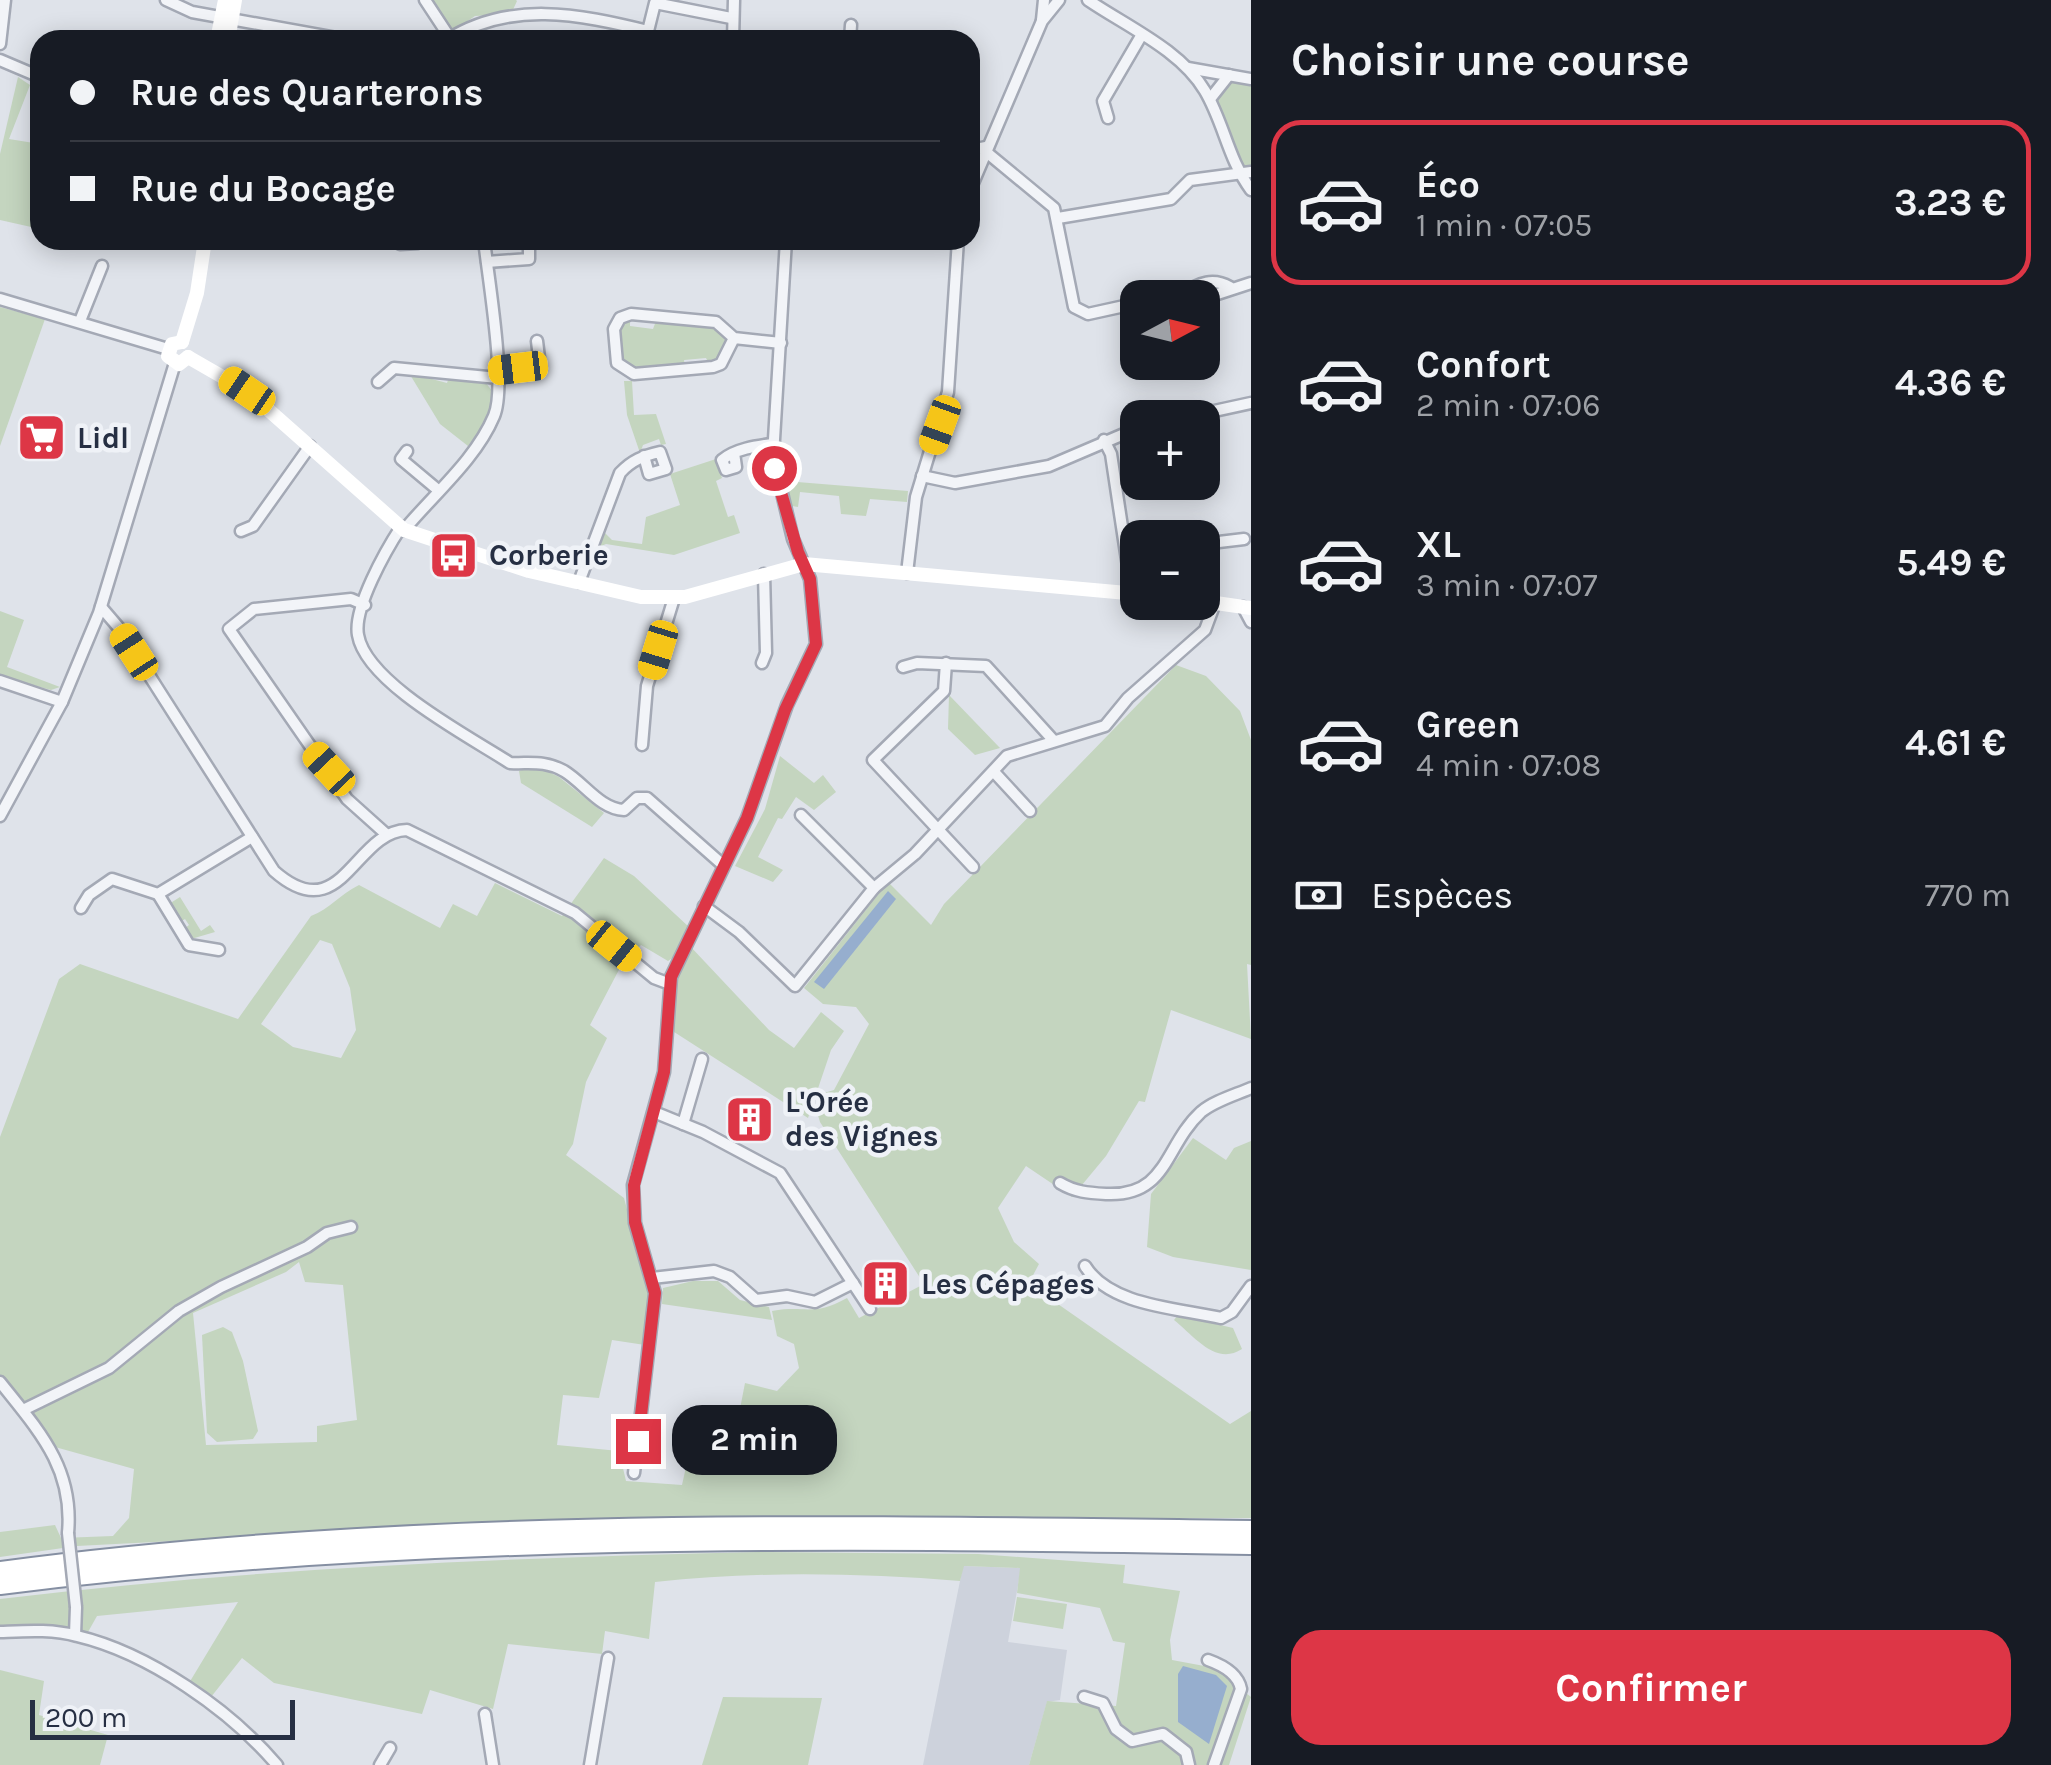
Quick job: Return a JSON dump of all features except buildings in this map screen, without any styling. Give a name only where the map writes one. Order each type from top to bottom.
[{"type":"highway","points":[[0,1571],[260,1545],[541,1531],[1251,1530]]},
{"type":"highway","points":[[0,1589],[154,1568],[390,1551],[632,1543],[891,1541],[1251,1545]]},
{"type":"street","points":[[0,44],[5,0]]},
{"type":"street","points":[[166,0],[226,19],[289,30]]},
{"type":"street","points":[[225,0],[227,30]]},
{"type":"street","points":[[222,30],[235,0]]},
{"type":"street","points":[[425,0],[443,30]]},
{"type":"street","points":[[522,0],[522,16]]},
{"type":"street","points":[[732,30],[734,0]]},
{"type":"street","points":[[1042,21],[1044,0]]},
{"type":"street","points":[[980,163],[1042,21],[1059,0]]},
{"type":"street","points":[[1077,0],[1110,6],[1141,36],[1188,68],[1210,99],[1237,172],[1251,190]]},
{"type":"street","points":[[648,30],[655,3],[731,18]]},
{"type":"street","points":[[463,30],[474,23],[564,11],[644,30]]},
{"type":"street","points":[[851,25],[851,30]]},
{"type":"street","points":[[1108,118],[1103,101],[1141,36]]},
{"type":"street","points":[[0,60],[30,73]]},
{"type":"street","points":[[1188,68],[1251,78]]},
{"type":"street","points":[[1210,99],[1229,75]]},
{"type":"street","points":[[980,149],[985,149],[1054,208],[1074,307],[1088,314],[1120,308]]},
{"type":"street","points":[[1058,218],[1172,200],[1190,180],[1251,172]]},
{"type":"street","points":[[0,816],[62,702],[101,607],[197,293],[203,250]]},
{"type":"street","points":[[485,250],[497,374],[496,412],[470,454],[386,551],[365,605],[358,636],[400,692],[510,763],[530,760],[564,771],[613,809],[624,810],[636,798],[646,798],[723,865]]},
{"type":"street","points":[[487,262],[530,259],[530,250]]},
{"type":"street","points":[[634,1474],[655,1314],[652,1278],[632,1205],[664,1072],[670,984],[747,818],[785,710],[816,644],[810,579],[778,486],[772,444],[786,250]]},
{"type":"street","points":[[907,573],[922,476],[948,392],[957,250]]},
{"type":"street","points":[[80,321],[102,266]]},
{"type":"street","points":[[1220,281],[1230,286],[1251,283]]},
{"type":"street","points":[[1220,296],[1230,286]]},
{"type":"street","points":[[0,298],[178,353],[247,391],[402,529],[436,544],[579,582],[641,597],[674,598],[804,564],[1120,593]]},
{"type":"street","points":[[734,338],[726,358],[713,368],[634,374],[617,364],[614,330],[620,318],[630,314],[716,322],[734,338],[781,343]]},
{"type":"street","points":[[378,382],[394,368],[497,374],[540,366],[537,341]]},
{"type":"street","points":[[1220,410],[1251,403]]},
{"type":"street","points":[[922,476],[955,483],[1004,475],[1071,460],[1120,434]]},
{"type":"street","points":[[1104,440],[1111,454],[1125,520]]},
{"type":"street","points":[[734,454],[772,444]]},
{"type":"street","points":[[241,531],[253,526],[310,446]]},
{"type":"street","points":[[406,451],[401,459],[438,490]]},
{"type":"street","points":[[579,582],[620,473],[630,461],[644,456]]},
{"type":"street","points":[[1220,542],[1244,539]]},
{"type":"street","points":[[762,663],[766,653],[764,574]]},
{"type":"street","points":[[642,745],[647,686],[674,598]]},
{"type":"street","points":[[365,605],[351,599],[254,609],[229,629],[347,799],[386,834]]},
{"type":"street","points":[[1220,603],[1247,607],[1251,622]]},
{"type":"street","points":[[101,607],[119,628],[252,837],[285,880],[316,890],[338,882],[386,834],[407,830],[575,913],[654,978],[670,984]]},
{"type":"street","points":[[704,906],[739,932],[795,986],[874,888],[938,830],[1007,756],[1105,726],[1128,698],[1205,630],[1206,620]]},
{"type":"street","points":[[903,668],[946,663],[986,666],[1054,741]]},
{"type":"street","points":[[946,663],[944,691],[874,760],[973,868]]},
{"type":"street","points":[[0,681],[62,702]]},
{"type":"street","points":[[995,772],[1030,811]]},
{"type":"street","points":[[801,815],[874,888]]},
{"type":"street","points":[[158,894],[252,837]]},
{"type":"street","points":[[81,908],[90,894],[112,879],[158,894],[189,945],[219,950]]},
{"type":"street","points":[[684,1124],[702,1060]]},
{"type":"street","points":[[1060,1184],[1079,1192],[1122,1194],[1140,1190],[1155,1178],[1202,1112],[1251,1088]]},
{"type":"street","points":[[654,1112],[780,1172],[870,1309]]},
{"type":"street","points":[[23,1410],[109,1368],[179,1311],[221,1287],[308,1247],[327,1232],[351,1227]]},
{"type":"street","points":[[1085,1266],[1096,1284],[1118,1294],[1221,1318],[1232,1312],[1251,1286]]},
{"type":"street","points":[[652,1278],[714,1271],[730,1276],[756,1300],[787,1296],[810,1302],[854,1284]]},
{"type":"street","points":[[0,1382],[23,1410],[68,1484],[75,1635]]},
{"type":"street","points":[[0,1632],[75,1635],[128,1656],[236,1720],[277,1765]]},
{"type":"street","points":[[590,1765],[608,1658]]},
{"type":"street","points":[[1208,1660],[1223,1666],[1240,1681],[1241,1689],[1214,1765]]},
{"type":"street","points":[[1084,1697],[1103,1703],[1116,1729],[1132,1741],[1163,1734],[1178,1742],[1190,1765]]},
{"type":"street","points":[[485,1714],[493,1765]]},
{"type":"street","points":[[380,1765],[390,1748]]},
{"type":"shaded area","points":[[963,1566],[1021,1568],[1008,1642],[1067,1650],[1060,1700],[1047,1702],[1029,1765],[923,1765]]},
{"type":"green space","points":[[427,0],[517,1],[511,14],[475,16],[452,30]]},
{"type":"green space","points":[[18,77],[30,85],[9,139],[30,142],[30,227],[0,220],[0,154]]},
{"type":"green space","points":[[1234,79],[1251,84],[1251,170],[1240,166],[1215,103],[1221,88]]},
{"type":"green space","points":[[0,307],[45,319],[0,446]]},
{"type":"green space","points":[[630,318],[630,326],[653,329],[656,321],[720,326],[727,335],[722,358],[709,364],[706,358],[684,360],[685,366],[631,370],[623,364],[619,331]]},
{"type":"green space","points":[[409,373],[447,383],[449,377],[485,382],[494,393],[488,420],[468,446],[440,424]]},
{"type":"green space","points":[[624,381],[632,381],[634,415],[656,414],[666,444],[661,445],[659,439],[643,445],[640,453],[627,415]]},
{"type":"green space","points":[[716,459],[722,478],[716,481],[728,517],[734,515],[740,533],[674,555],[606,544],[599,547],[605,533],[612,540],[642,544],[646,517],[680,505],[670,474]]},
{"type":"green space","points":[[785,481],[908,491],[907,502],[870,499],[866,516],[841,514],[839,496],[800,492],[798,507],[792,506]]},
{"type":"green space","points":[[0,611],[24,620],[7,667],[60,687],[51,690],[0,676]]},
{"type":"green space","points":[[1176,665],[1206,676],[1240,711],[1251,740],[1251,965],[1247,964],[1251,1039],[1171,1010],[1145,1102],[1139,1101],[1106,1156],[1072,1197],[1026,1166],[998,1208],[1014,1242],[1039,1264],[1031,1279],[1055,1302],[1230,1424],[1251,1411],[1251,1518],[584,1520],[77,1546],[0,1557],[0,1532],[55,1525],[61,1538],[113,1536],[129,1518],[134,1469],[55,1447],[22,1399],[0,1377],[0,1137],[59,979],[80,964],[238,1019],[311,916],[359,885],[440,928],[453,904],[477,916],[495,883],[562,916],[604,858],[634,876],[689,927],[678,954],[668,961],[641,945],[622,964],[590,1025],[607,1038],[586,1082],[573,1144],[566,1155],[624,1198],[650,1296],[645,1345],[612,1340],[599,1398],[563,1395],[557,1445],[619,1451],[626,1481],[682,1485],[699,1408],[739,1414],[745,1383],[777,1391],[799,1368],[794,1344],[777,1336],[772,1311],[817,1309],[847,1298],[859,1318],[924,1284],[817,1112],[824,1093],[834,1090],[869,1024],[856,1007],[823,1004],[804,988],[888,882],[931,925],[944,904]],"holes":[[[320,940],[332,944],[350,988],[356,1030],[341,1058],[293,1047],[261,1024]],[[299,1262],[305,1282],[343,1285],[357,1420],[317,1426],[317,1442],[206,1445],[193,1313],[286,1272]]]},
{"type":"green space","points":[[949,695],[1000,748],[975,755],[948,729]]},
{"type":"green space","points":[[780,756],[814,783],[823,775],[836,792],[814,810],[796,797],[782,819],[778,818],[758,857],[783,870],[773,882],[735,866],[765,809]]},
{"type":"green space","points":[[535,765],[559,777],[604,813],[592,827],[521,783],[519,771]]},
{"type":"green space","points":[[180,897],[201,931],[210,925],[215,932],[191,939],[184,929],[189,925],[185,919],[180,922],[169,904]]},
{"type":"green space","points":[[689,945],[769,1030],[794,1048],[821,1012],[844,1031],[831,1050],[808,1118],[671,1030],[674,981]]},
{"type":"green space","points":[[1193,1138],[1226,1160],[1234,1148],[1251,1141],[1251,1270],[1173,1257],[1147,1247],[1151,1194]]},
{"type":"green space","points":[[693,1281],[718,1281],[740,1300],[769,1307],[772,1320],[662,1304],[663,1288]]},
{"type":"green space","points":[[1178,1315],[1233,1328],[1242,1349],[1215,1352],[1174,1320]]},
{"type":"green space","points":[[223,1327],[232,1332],[243,1361],[258,1431],[253,1439],[217,1442],[207,1433],[202,1335]]},
{"type":"green space","points":[[759,1552],[978,1554],[1125,1565],[1123,1583],[1180,1591],[1170,1640],[1172,1660],[1215,1668],[1251,1697],[1229,1765],[1029,1765],[1047,1701],[1116,1706],[1125,1643],[1113,1641],[1100,1608],[1017,1593],[1020,1568],[964,1566],[960,1581],[808,1574],[655,1582],[649,1639],[605,1631],[602,1654],[508,1644],[493,1709],[430,1690],[422,1714],[274,1683],[242,1658],[211,1697],[189,1683],[238,1602],[97,1616],[88,1632],[0,1627],[0,1599],[95,1588],[379,1566]]},
{"type":"green space","points":[[1017,1597],[1067,1604],[1063,1629],[1013,1621]]},
{"type":"green space","points":[[0,1670],[44,1681],[39,1715],[108,1735],[100,1765],[0,1765]]},
{"type":"green space","points":[[723,1697],[822,1698],[808,1765],[702,1765]]},
{"type":"water","points":[[888,891],[896,899],[824,989],[814,982]]},
{"type":"water","points":[[1183,1666],[1216,1675],[1227,1686],[1209,1744],[1178,1722],[1178,1674]]},
{"type":"place","name":"Lidl","points":[[42,438]]},
{"type":"place","name":"Corberie","points":[[454,555]]},
{"type":"place","name":"L'Orée des Vignes","points":[[750,1119]]},
{"type":"place","name":"Les Cépages","points":[[886,1284]]},
{"type":"route","points":[[638,1441],[655,1293],[632,1205],[664,1072],[671,977],[755,800],[785,710],[816,644],[810,579],[798,552],[774,468]]}]
